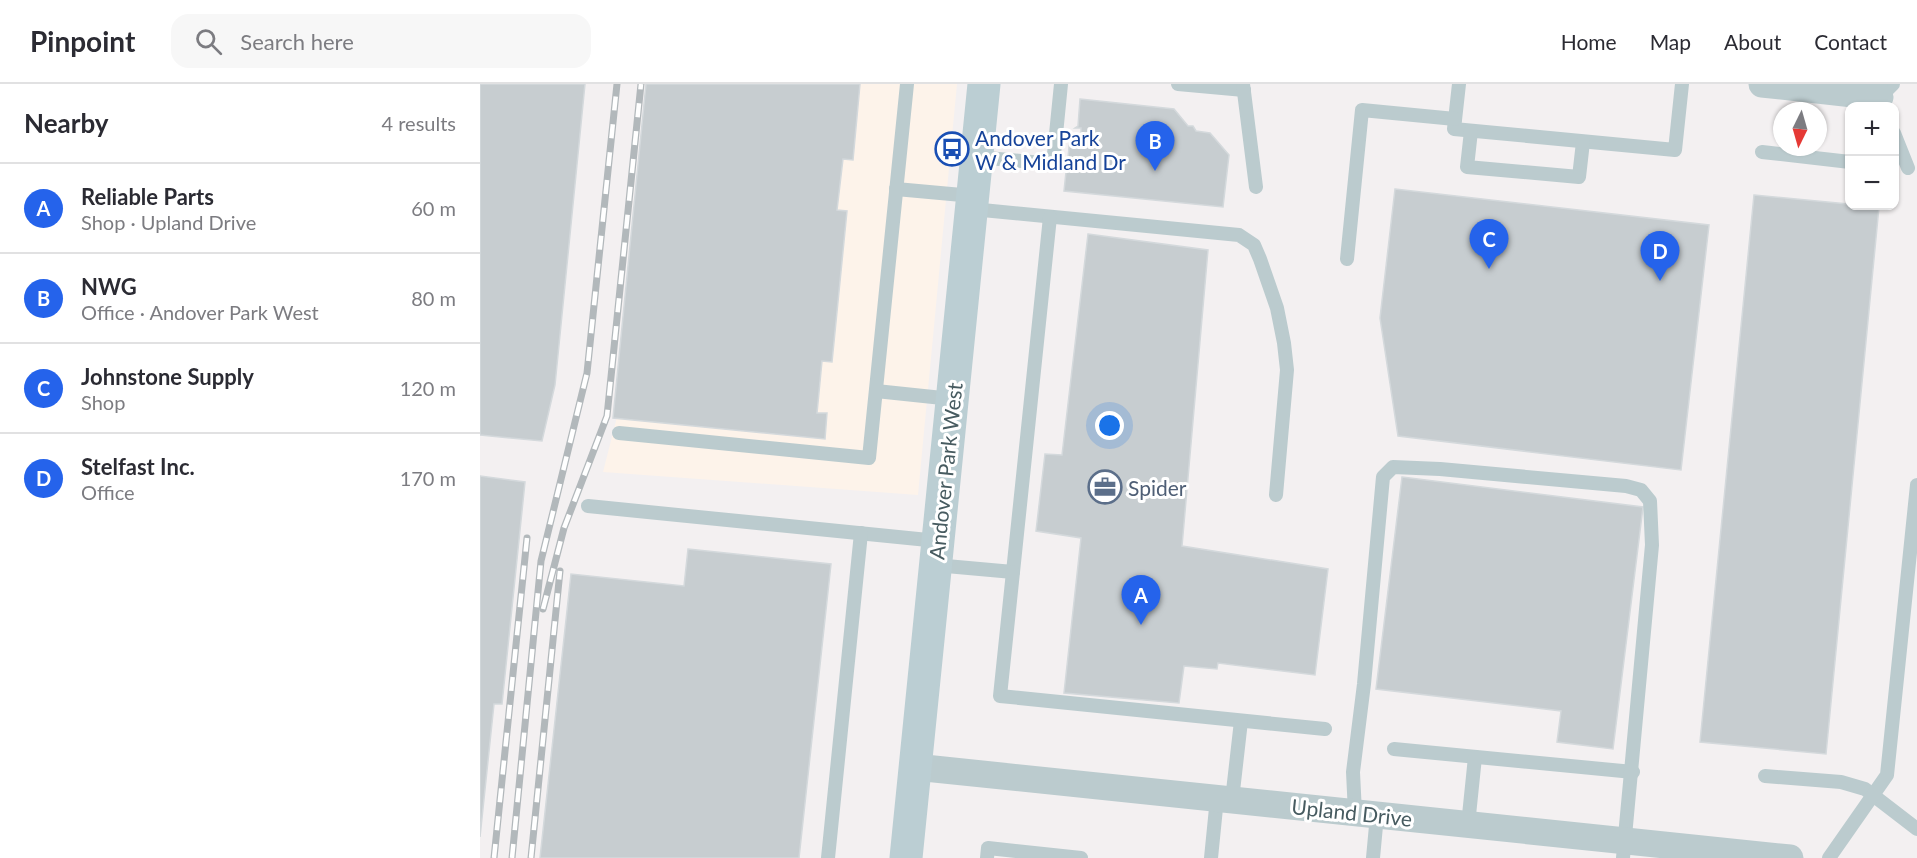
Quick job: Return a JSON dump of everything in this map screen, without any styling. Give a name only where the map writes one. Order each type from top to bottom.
[{"type":"street","name":"Andover Park West","points":[[906,858],[984,84]]},
{"type":"street","points":[[1763,84],[1886,96]]},
{"type":"street","name":"Upland Drive","points":[[915,767],[1468,825],[1624,849],[1790,858]]},
{"type":"lane","points":[[619,433],[869,458],[906,84]]},
{"type":"lane","points":[[977,157],[1053,164],[1061,84]]},
{"type":"lane","points":[[1178,84],[1243,87],[1256,187]]},
{"type":"lane","points":[[1459,84],[1454,129],[1675,150],[1682,84]]},
{"type":"lane","points":[[1347,259],[1362,110],[1455,119]]},
{"type":"lane","points":[[1471,131],[1467,167],[1579,177],[1582,142]]},
{"type":"lane","points":[[1899,147],[1907,168]]},
{"type":"lane","points":[[1762,152],[1845,161]]},
{"type":"lane","points":[[896,189],[1050,217],[1239,235],[1254,245],[1277,308],[1287,370],[1276,495]]},
{"type":"lane","points":[[1050,217],[1000,696],[1324,729]]},
{"type":"lane","points":[[876,391],[952,399]]},
{"type":"lane","points":[[1373,858],[1366,814],[1353,772],[1364,684],[1383,477],[1393,467],[1626,486],[1641,490],[1650,501],[1652,545],[1624,849]]},
{"type":"lane","points":[[1829,858],[1887,775],[1917,485]]},
{"type":"lane","points":[[588,506],[861,533],[1013,572]]},
{"type":"lane","points":[[828,858],[861,533]]},
{"type":"lane","points":[[1211,858],[1241,721]]},
{"type":"lane","points":[[1394,749],[1632,772]]},
{"type":"lane","points":[[1468,825],[1475,757]]},
{"type":"lane","points":[[1765,776],[1841,782],[1865,789],[1917,829]]},
{"type":"lane","points":[[987,858],[988,848],[1081,858]]},
{"type":"shaded area","points":[[649,84],[957,84],[918,495],[603,472],[616,421]]},
{"type":"building","points":[[480,84],[585,84],[555,385],[542,441],[480,435]]},
{"type":"building","points":[[646,84],[860,84],[853,160],[843,159],[837,210],[847,211],[832,362],[822,361],[817,413],[827,413],[825,439],[613,418]]},
{"type":"building","points":[[1080,99],[1174,109],[1188,126],[1193,126],[1196,131],[1210,133],[1229,155],[1223,207],[1064,191],[1066,172],[1078,163],[1078,159],[1068,158],[1070,135],[1081,136],[1081,128],[1075,128],[1078,126]]},
{"type":"building","points":[[1395,189],[1709,225],[1681,470],[1398,436],[1380,318]]},
{"type":"building","points":[[1754,195],[1845,204],[1845,210],[1879,210],[1826,754],[1700,742]]},
{"type":"building","points":[[1088,234],[1208,250],[1182,546],[1328,569],[1315,675],[1218,663],[1217,669],[1184,666],[1179,703],[1064,693],[1081,538],[1036,531],[1045,454],[1062,455]]},
{"type":"building","points":[[480,476],[525,482],[502,704],[494,704],[480,837]]},
{"type":"building","points":[[1402,477],[1643,507],[1613,749],[1557,742],[1561,711],[1376,689]]},
{"type":"building","points":[[688,549],[831,564],[799,858],[540,858],[571,574],[684,586]]},
{"type":"railway","points":[[512,858],[541,561],[587,373],[617,84]]},
{"type":"railway","points":[[543,609],[564,528],[607,416],[641,84]]},
{"type":"railway","points":[[494,858],[527,538]]},
{"type":"railway","points":[[531,858],[560,571]]},
{"type":"place","name":"Andover Park W & Midland Dr","points":[[952,149]]},
{"type":"place","name":"NWG","points":[[1155,171]]},
{"type":"place","name":"Johnstone Supply","points":[[1489,269]]},
{"type":"place","name":"Stelfast Inc.","points":[[1660,281]]},
{"type":"place","name":"Spider","points":[[1105,487]]},
{"type":"place","name":"Reliable Parts","points":[[1141,625]]}]
